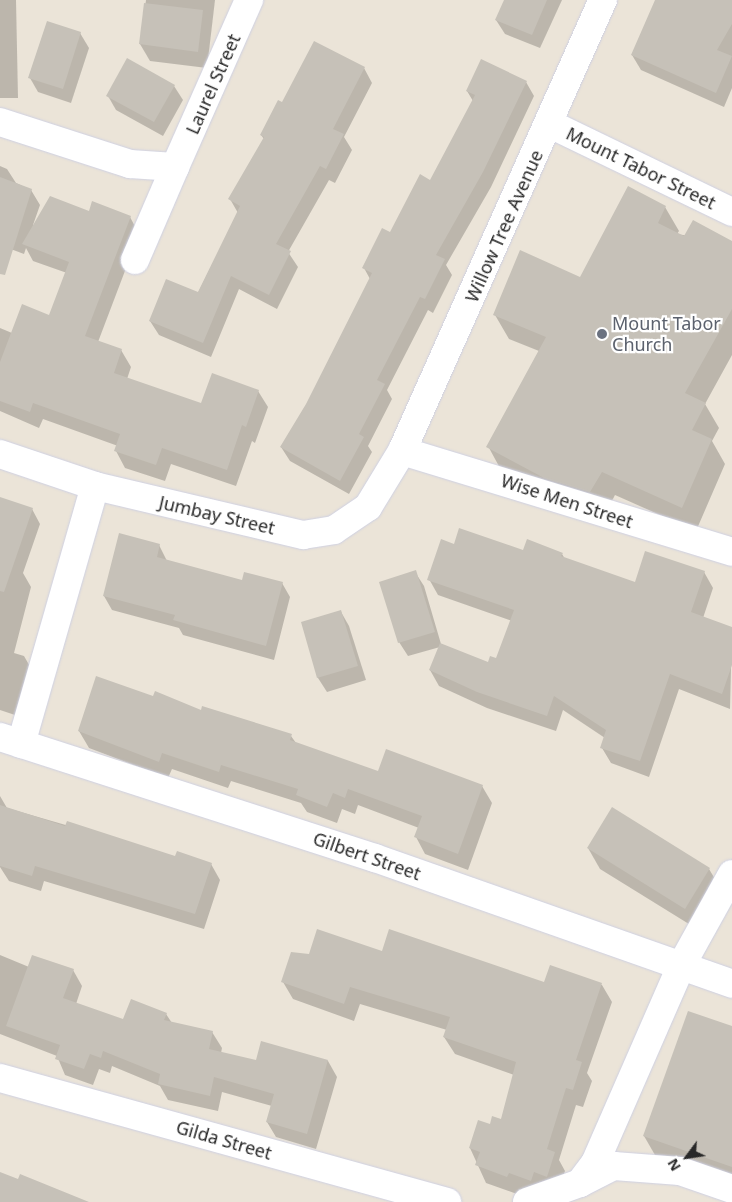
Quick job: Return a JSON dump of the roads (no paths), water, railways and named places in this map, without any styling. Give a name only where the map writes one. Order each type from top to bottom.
[{"type":"street","name":"Laurel Street","points":[[135,260],[249,0]]},
{"type":"street","name":"Willow Tree Avenue","points":[[402,451],[550,124],[603,0]]},
{"type":"street","points":[[0,122],[130,164],[175,167]]},
{"type":"street","name":"Mount Tabor Street","points":[[550,124],[732,212]]},
{"type":"street","name":"Jumbay Street","points":[[0,454],[95,486],[303,535],[334,530],[368,507],[402,451]]},
{"type":"street","name":"Wise Men Street","points":[[402,451],[732,552]]},
{"type":"street","points":[[10,740],[95,486]]},
{"type":"street","name":"Gilbert Street","points":[[10,740],[376,858],[732,984]]},
{"type":"street","points":[[580,1183],[595,1163],[681,966],[732,874]]},
{"type":"street","name":"Gilda Street","points":[[0,1078],[447,1202]]},
{"type":"street","points":[[527,1202],[580,1183],[614,1166],[680,1171],[732,1189]]},
{"type":"place","name":"Mount Tabor Church","points":[[602,334]]}]
